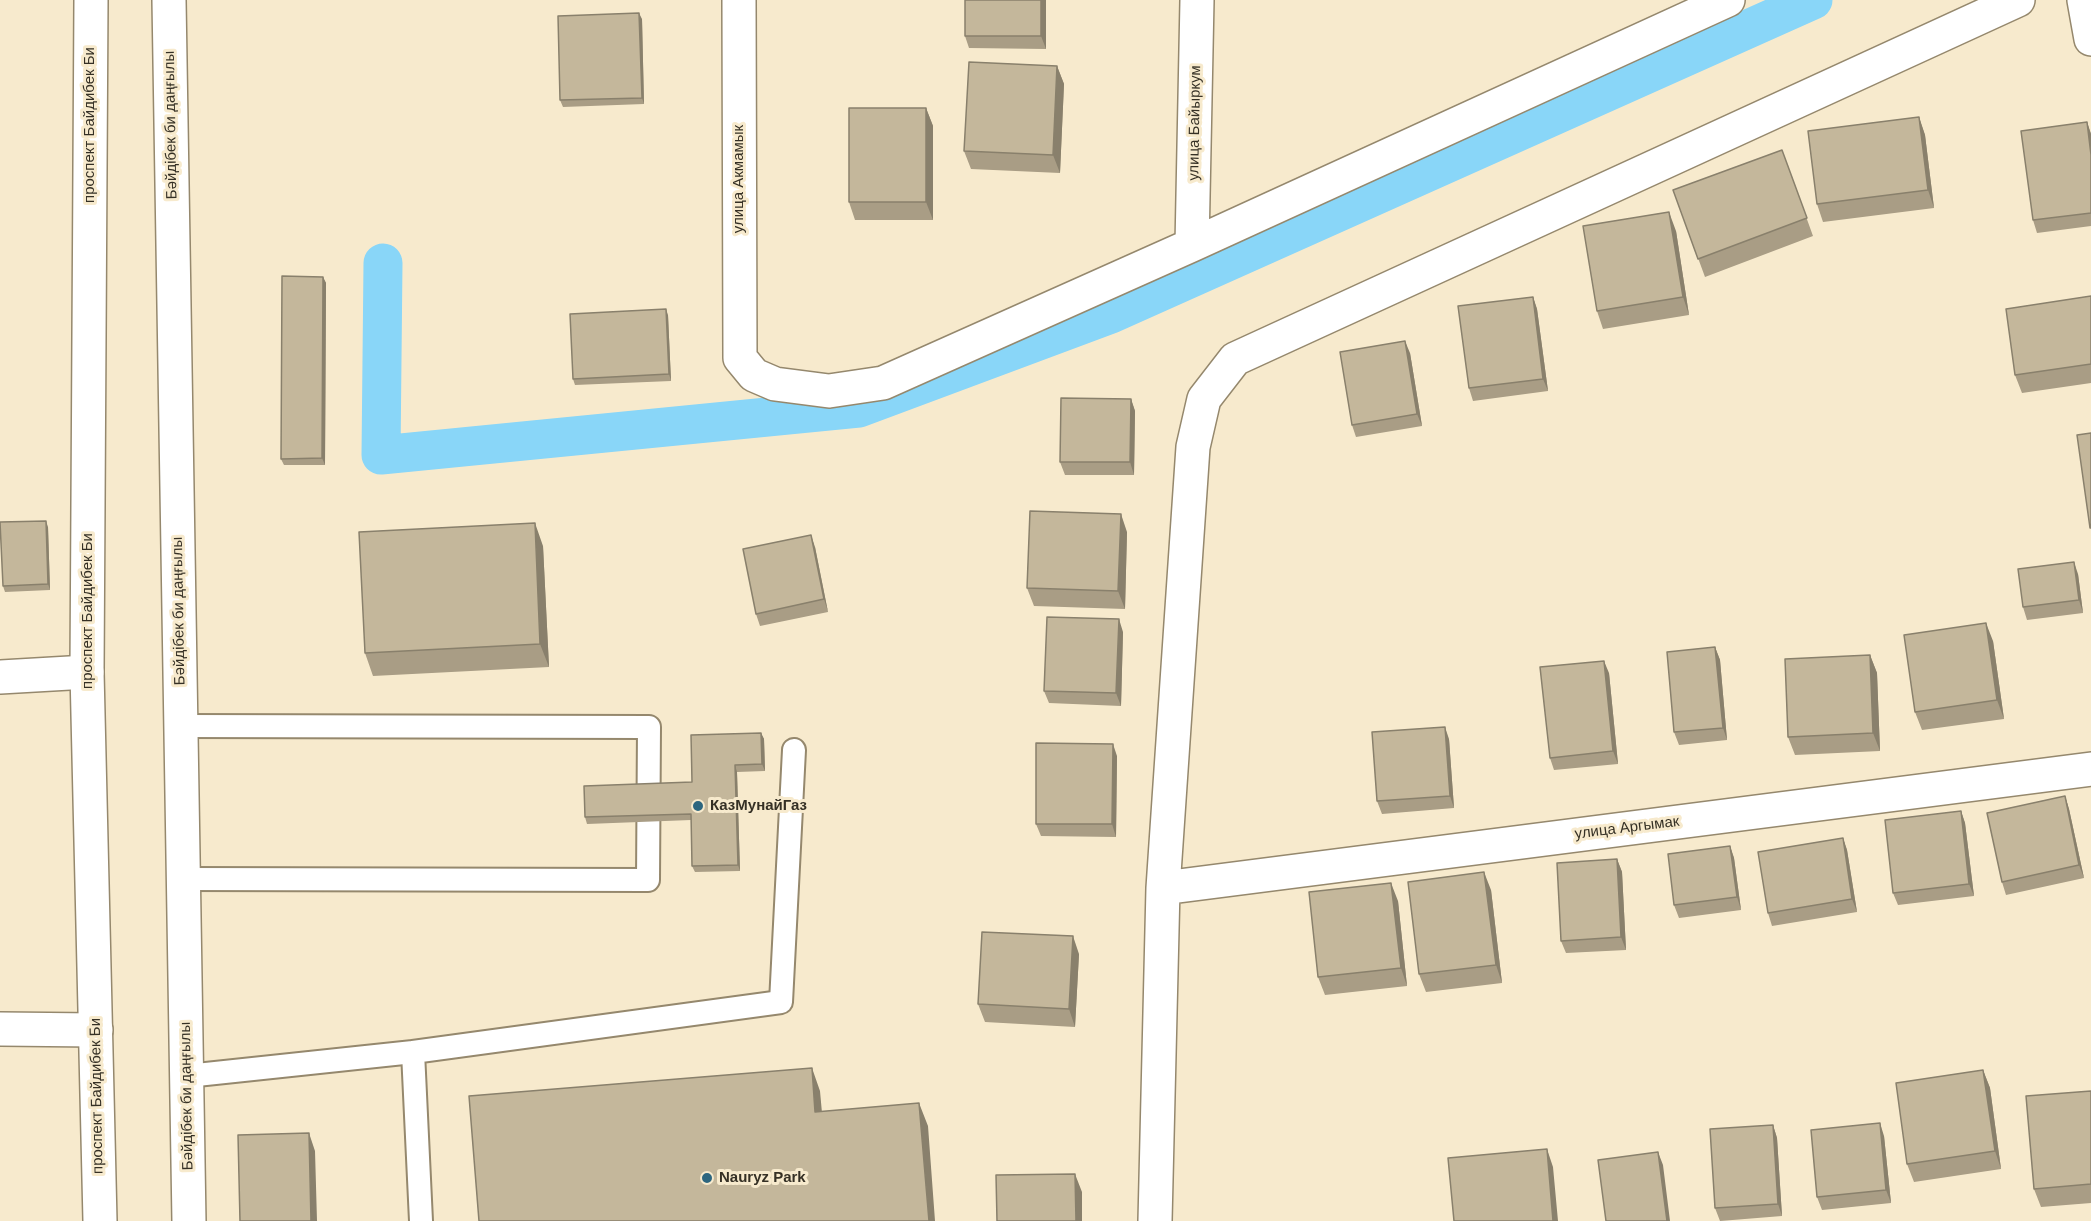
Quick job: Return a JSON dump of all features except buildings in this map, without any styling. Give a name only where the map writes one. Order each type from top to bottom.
[{"type":"street","name":"проспект Байдибек Би","points":[[91,0],[87,672],[100,1221]]},
{"type":"street","name":"Бәйдібек би даңғылы","points":[[169,0],[189,1221]]},
{"type":"street","name":"улица Акмамык","points":[[739,0],[740,358],[754,375],[775,384],[829,391],[883,383],[1192,245]]},
{"type":"street","name":"улица Байыркум","points":[[1192,245],[1197,0]]},
{"type":"street","points":[[1192,245],[1728,0]]},
{"type":"street","points":[[1155,1221],[1163,888],[1193,447],[1204,399],[1235,359],[2018,0]]},
{"type":"street","points":[[2084,0],[2091,39]]},
{"type":"street","points":[[0,677],[87,672]]},
{"type":"street","name":"улица Аргымак","points":[[1163,888],[2091,769]]},
{"type":"street","points":[[0,1029],[96,1030]]},
{"type":"lane","points":[[181,726],[649,727],[648,880],[183,879]]},
{"type":"lane","points":[[187,1076],[413,1052],[781,1002],[794,750]]},
{"type":"lane","points":[[413,1052],[421,1221]]},
{"type":"waterway","points":[[383,263],[381,455],[859,408],[1111,314],[1813,0]]},
{"type":"place","name":"КазМунайГаз","points":[[698,806]]},
{"type":"place","name":"Nauryz Park","points":[[707,1178]]}]
